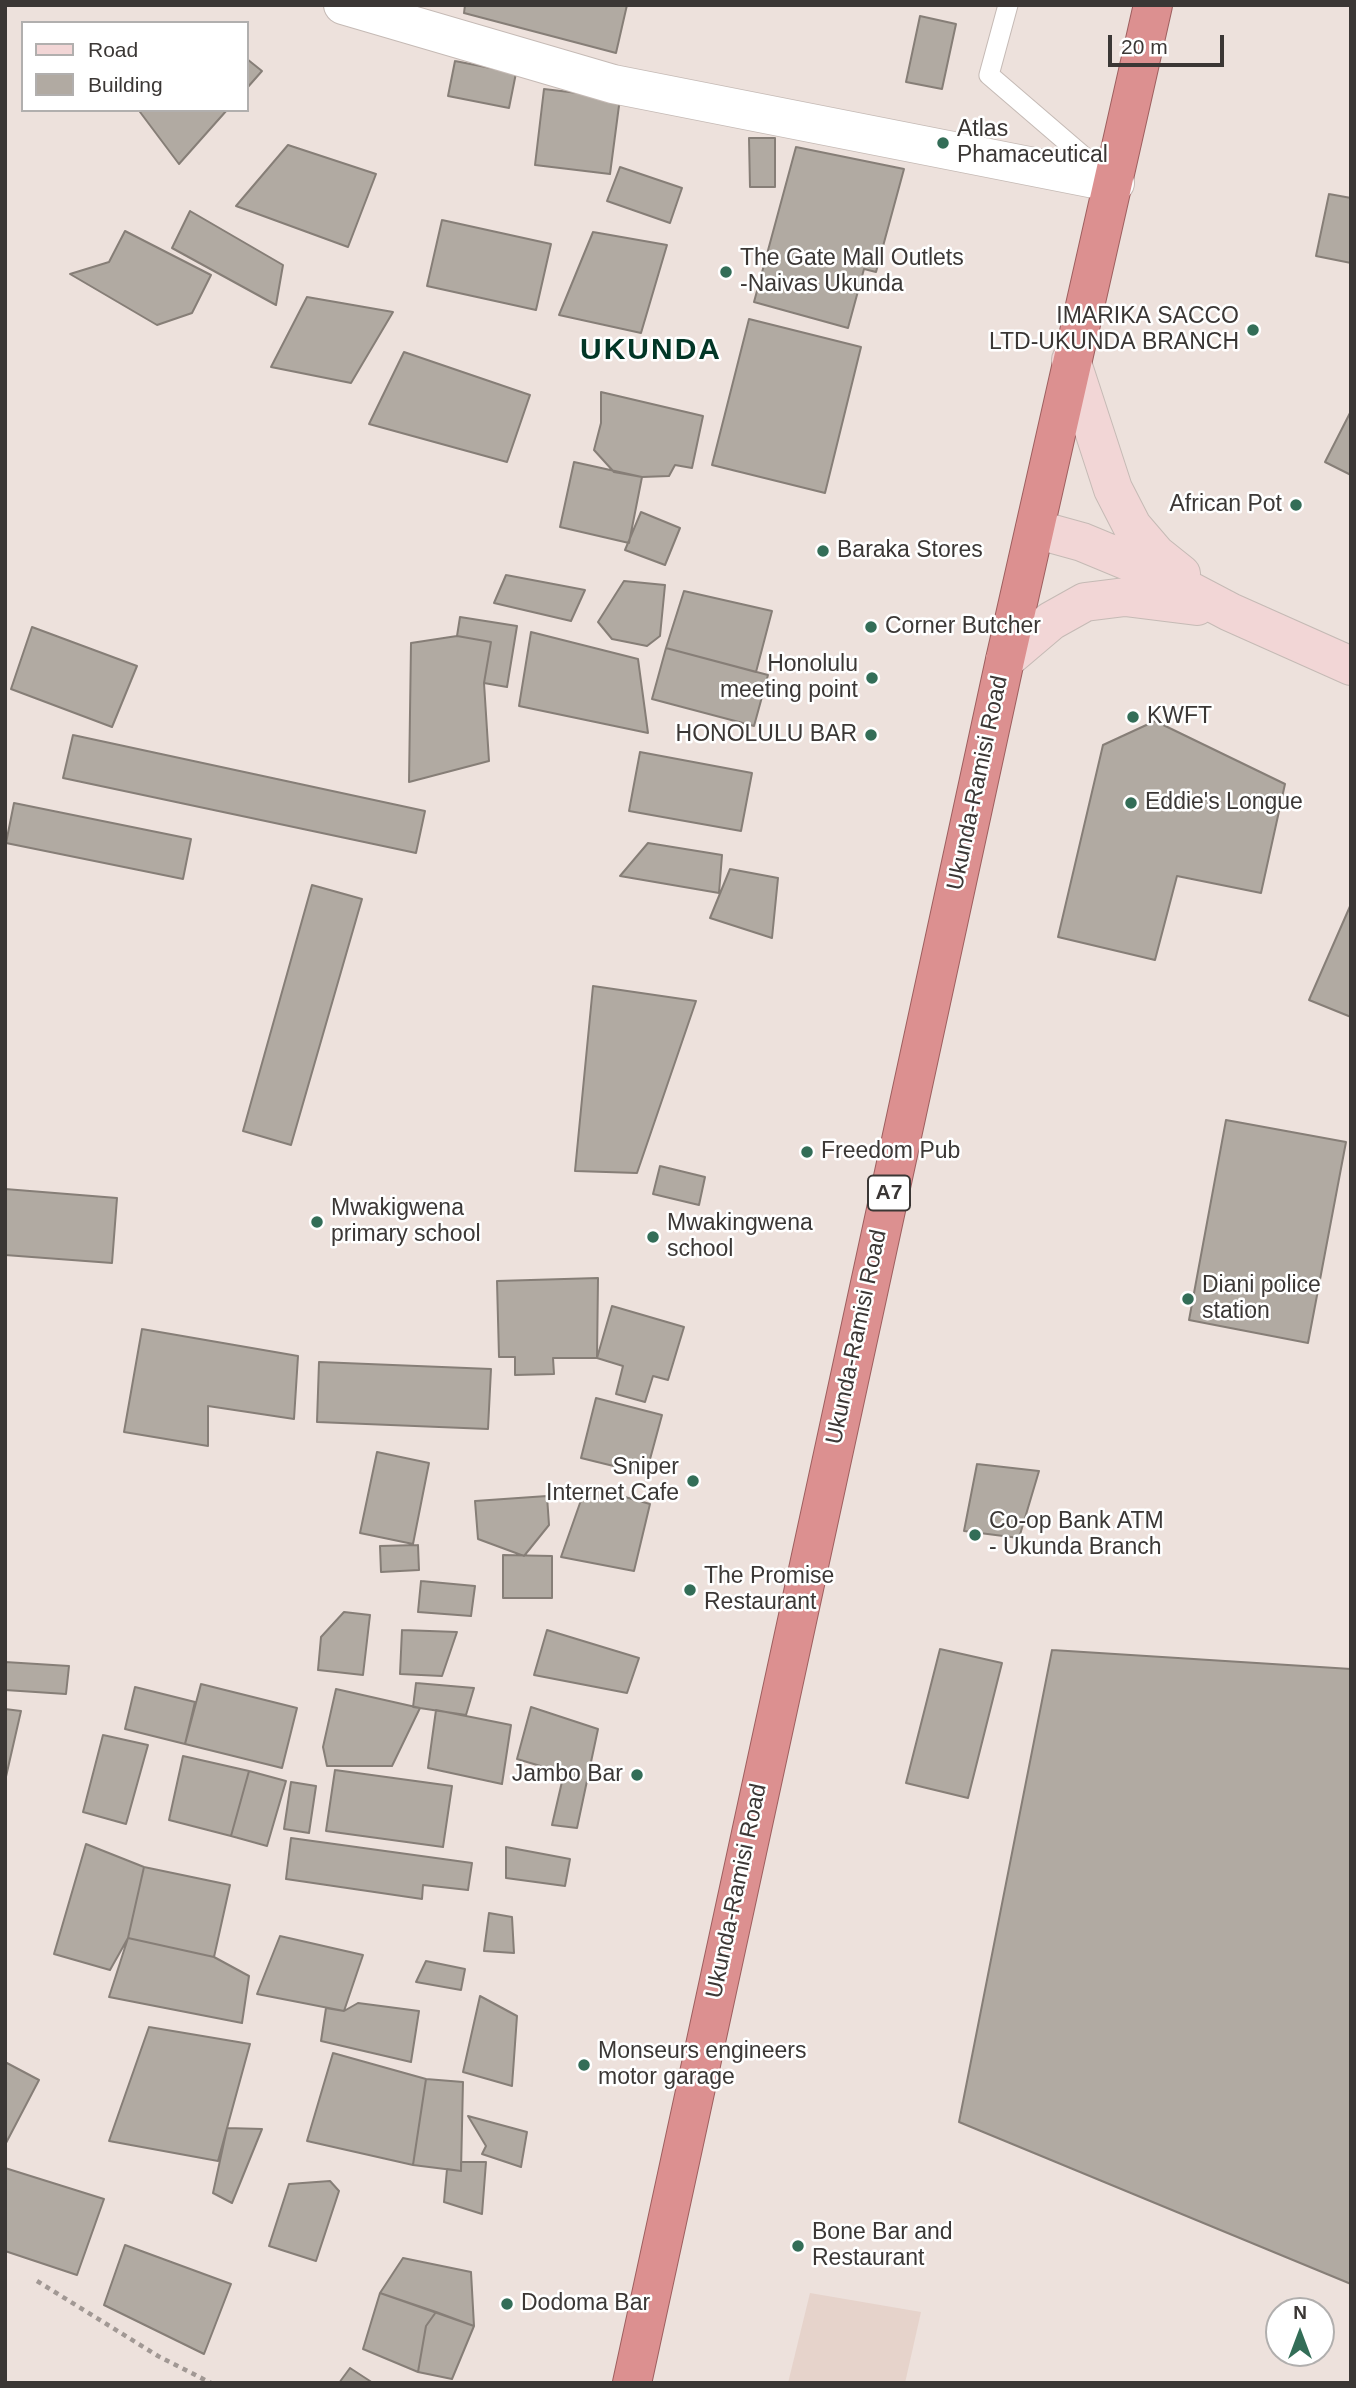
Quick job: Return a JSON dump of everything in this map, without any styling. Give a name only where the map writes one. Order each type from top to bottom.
[{"type":"highway","name":"Ukunda-Ramisi Road","points":[[632,2383],[1070,360],[1115,183],[1153,5]]},
{"type":"main road","points":[[1070,360],[1113,489],[1132,526],[1156,554],[1230,612]]},
{"type":"main road","points":[[1035,529],[1082,542],[1152,571],[1230,612],[1351,666]]},
{"type":"main road","points":[[1005,660],[1051,621],[1085,602],[1105,598],[1147,598],[1230,612]]},
{"type":"street","points":[[343,5],[613,84],[1115,183]]},
{"type":"lane","points":[[1008,5],[989,75],[1115,183]]},
{"type":"path","points":[[37,2281],[158,2356],[211,2383]]},
{"type":"shaded area","points":[[810,2293],[921,2312],[905,2383],[788,2383]]},
{"type":"building","points":[[465,5],[627,5],[616,53],[464,13]]},
{"type":"building","points":[[920,16],[956,24],[942,89],[906,82]]},
{"type":"building","points":[[248,60],[262,71],[248,87]]},
{"type":"building","points":[[455,61],[516,73],[509,108],[448,96]]},
{"type":"building","points":[[544,89],[620,98],[610,174],[535,165]]},
{"type":"building","points":[[140,112],[225,112],[179,164]]},
{"type":"building","points":[[749,138],[775,138],[775,187],[750,187]]},
{"type":"building","points":[[288,145],[376,174],[348,247],[236,206]]},
{"type":"building","points":[[796,147],[904,169],[876,272],[864,269],[848,328],[754,302]]},
{"type":"building","points":[[620,167],[682,188],[670,223],[607,201]]},
{"type":"building","points":[[1329,194],[1351,198],[1351,263],[1316,256]]},
{"type":"building","points":[[190,211],[283,265],[276,305],[172,248]]},
{"type":"building","points":[[442,220],[551,244],[536,310],[427,286]]},
{"type":"building","points":[[125,231],[211,275],[192,313],[157,325],[70,274],[109,262]]},
{"type":"building","points":[[593,232],[667,245],[641,333],[559,315]]},
{"type":"building","points":[[307,297],[393,312],[351,383],[271,367]]},
{"type":"building","points":[[749,319],[861,347],[825,493],[712,465]]},
{"type":"building","points":[[404,352],[530,395],[507,462],[369,424]]},
{"type":"building","points":[[601,392],[703,416],[692,468],[675,465],[669,476],[642,477],[614,472],[594,450],[601,423]]},
{"type":"building","points":[[1351,411],[1351,475],[1325,462]]},
{"type":"building","points":[[574,462],[642,477],[629,543],[560,527]]},
{"type":"building","points":[[641,512],[680,528],[665,565],[625,550]]},
{"type":"building","points":[[506,575],[585,590],[571,621],[494,603]]},
{"type":"building","points":[[624,581],[665,585],[660,636],[647,646],[612,639],[598,622]]},
{"type":"building","points":[[684,591],[772,611],[756,672],[666,648]]},
{"type":"building","points":[[460,617],[517,626],[507,687],[484,683],[491,642],[457,636]]},
{"type":"building","points":[[32,627],[137,666],[112,727],[11,689]]},
{"type":"building","points":[[531,632],[638,659],[648,733],[519,706]]},
{"type":"building","points":[[457,636],[491,642],[484,683],[489,761],[409,782],[411,643]]},
{"type":"building","points":[[666,648],[768,675],[754,726],[652,699]]},
{"type":"building","points":[[1155,721],[1285,784],[1261,893],[1177,876],[1155,960],[1058,937],[1103,745]]},
{"type":"building","points":[[73,735],[425,811],[416,853],[63,778]]},
{"type":"building","points":[[640,752],[752,773],[741,831],[629,811]]},
{"type":"building","points":[[14,803],[191,839],[183,879],[6,843]]},
{"type":"building","points":[[648,843],[722,855],[719,893],[620,876]]},
{"type":"building","points":[[730,869],[778,878],[772,938],[710,918]]},
{"type":"building","points":[[312,885],[362,899],[291,1145],[243,1131]]},
{"type":"building","points":[[1351,904],[1351,1017],[1309,1000]]},
{"type":"building","points":[[593,986],[696,1001],[637,1173],[575,1171]]},
{"type":"building","points":[[1226,1120],[1346,1142],[1308,1343],[1189,1320]]},
{"type":"building","points":[[660,1166],[705,1177],[699,1205],[653,1194]]},
{"type":"building","points":[[5,1189],[117,1198],[112,1263],[5,1255]]},
{"type":"building","points":[[598,1278],[597,1358],[553,1358],[554,1374],[515,1375],[515,1357],[499,1357],[497,1281]]},
{"type":"building","points":[[612,1306],[684,1327],[668,1380],[653,1376],[645,1402],[616,1394],[623,1366],[597,1358]]},
{"type":"building","points":[[142,1329],[298,1356],[294,1419],[208,1406],[208,1446],[124,1432]]},
{"type":"building","points":[[319,1362],[491,1369],[488,1429],[317,1422]]},
{"type":"building","points":[[596,1398],[662,1415],[646,1474],[581,1458]]},
{"type":"building","points":[[377,1452],[429,1463],[413,1544],[360,1533]]},
{"type":"building","points":[[977,1464],[1039,1471],[1019,1538],[964,1531]]},
{"type":"building","points":[[586,1486],[650,1504],[634,1571],[561,1557]]},
{"type":"building","points":[[547,1496],[549,1525],[524,1556],[478,1539],[475,1501]]},
{"type":"building","points":[[418,1545],[419,1570],[381,1572],[380,1546]]},
{"type":"building","points":[[503,1555],[552,1556],[552,1598],[503,1598]]},
{"type":"building","points":[[421,1581],[475,1586],[471,1616],[418,1612]]},
{"type":"building","points":[[344,1612],[370,1615],[363,1675],[318,1670],[321,1637]]},
{"type":"building","points":[[402,1630],[457,1632],[442,1676],[400,1674]]},
{"type":"building","points":[[547,1630],[639,1658],[627,1693],[534,1675]]},
{"type":"building","points":[[940,1649],[1002,1663],[968,1798],[906,1783]]},
{"type":"building","points":[[1052,1650],[1351,1669],[1351,2284],[959,2122]]},
{"type":"building","points":[[5,1662],[69,1666],[66,1694],[5,1690]]},
{"type":"building","points":[[416,1683],[474,1688],[466,1715],[413,1707]]},
{"type":"building","points":[[201,1684],[297,1708],[282,1768],[185,1744]]},
{"type":"building","points":[[135,1687],[195,1702],[185,1744],[125,1729]]},
{"type":"building","points":[[336,1689],[420,1708],[392,1766],[327,1766],[323,1747]]},
{"type":"building","points":[[531,1707],[598,1729],[577,1828],[552,1825],[564,1773],[517,1759]]},
{"type":"building","points":[[5,1709],[21,1711],[5,1781]]},
{"type":"building","points":[[436,1710],[511,1725],[502,1784],[428,1768]]},
{"type":"building","points":[[103,1735],[148,1745],[126,1824],[83,1812]]},
{"type":"building","points":[[183,1756],[249,1771],[231,1836],[169,1820]]},
{"type":"building","points":[[335,1770],[452,1786],[443,1847],[326,1831]]},
{"type":"building","points":[[249,1771],[286,1781],[267,1846],[231,1836]]},
{"type":"building","points":[[291,1782],[316,1786],[309,1833],[284,1829]]},
{"type":"building","points":[[291,1838],[472,1863],[468,1890],[423,1885],[422,1899],[286,1879]]},
{"type":"building","points":[[86,1844],[144,1867],[128,1938],[110,1970],[54,1954]]},
{"type":"building","points":[[506,1847],[570,1859],[565,1886],[506,1878]]},
{"type":"building","points":[[144,1867],[230,1885],[214,1957],[128,1938]]},
{"type":"building","points":[[489,1913],[512,1917],[514,1953],[484,1951]]},
{"type":"building","points":[[280,1936],[363,1955],[344,2011],[257,1994]]},
{"type":"building","points":[[128,1938],[214,1957],[249,1976],[242,2023],[109,1997]]},
{"type":"building","points":[[426,1961],[465,1969],[461,1990],[416,1982]]},
{"type":"building","points":[[480,1996],[517,2016],[512,2086],[463,2072]]},
{"type":"building","points":[[358,2003],[419,2011],[411,2062],[321,2041],[326,2008],[344,2011]]},
{"type":"building","points":[[149,2027],[250,2044],[218,2161],[109,2141]]},
{"type":"building","points":[[333,2053],[426,2079],[413,2165],[307,2141]]},
{"type":"building","points":[[5,2062],[39,2080],[6,2143],[5,2143]]},
{"type":"building","points":[[426,2079],[463,2082],[461,2171],[413,2165]]},
{"type":"building","points":[[468,2116],[527,2132],[521,2167],[482,2154],[486,2146]]},
{"type":"building","points":[[227,2128],[262,2129],[232,2203],[213,2193]]},
{"type":"building","points":[[461,2162],[486,2162],[482,2214],[444,2202],[447,2169],[461,2171]]},
{"type":"building","points":[[5,2168],[104,2199],[77,2275],[5,2251]]},
{"type":"building","points":[[330,2181],[339,2191],[316,2261],[269,2246],[289,2184]]},
{"type":"building","points":[[125,2245],[231,2284],[204,2354],[104,2305]]},
{"type":"building","points":[[403,2258],[471,2272],[474,2326],[380,2293]]},
{"type":"building","points":[[380,2293],[436,2312],[426,2326],[418,2372],[363,2349]]},
{"type":"building","points":[[436,2312],[474,2326],[452,2379],[418,2372],[426,2326]]},
{"type":"building","points":[[350,2368],[373,2383],[339,2383]]},
{"type":"place","name":"Atlas Phamaceutical","points":[[943,143]]},
{"type":"place","name":"The Gate Mall Outlets -Naivas Ukunda","points":[[726,272]]},
{"type":"place","name":"IMARIKA SACCO LTD-UKUNDA BRANCH","points":[[1253,330]]},
{"type":"place","name":"African Pot","points":[[1296,505]]},
{"type":"place","name":"Baraka Stores","points":[[823,551]]},
{"type":"place","name":"Corner Butcher","points":[[871,627]]},
{"type":"place","name":"Honolulu meeting point","points":[[872,678]]},
{"type":"place","name":"KWFT","points":[[1133,717]]},
{"type":"place","name":"HONOLULU BAR","points":[[871,735]]},
{"type":"place","name":"Eddie's Longue","points":[[1131,803]]},
{"type":"place","name":"Freedom Pub","points":[[807,1152]]},
{"type":"place","name":"Mwakigwena primary school","points":[[317,1222]]},
{"type":"place","name":"Mwakingwena school","points":[[653,1237]]},
{"type":"place","name":"Diani police station","points":[[1188,1299]]},
{"type":"place","name":"Sniper Internet Cafe","points":[[693,1481]]},
{"type":"place","name":"Co-op Bank ATM - Ukunda Branch","points":[[975,1535]]},
{"type":"place","name":"The Promise Restaurant","points":[[690,1590]]},
{"type":"place","name":"Jambo Bar","points":[[637,1775]]},
{"type":"place","name":"Monseurs engineers motor garage","points":[[584,2065]]},
{"type":"place","name":"Bone Bar and Restaurant","points":[[798,2246]]},
{"type":"place","name":"Dodoma Bar","points":[[507,2304]]},
{"type":"district","name":"UKUNDA","points":[[651,351]]}]
